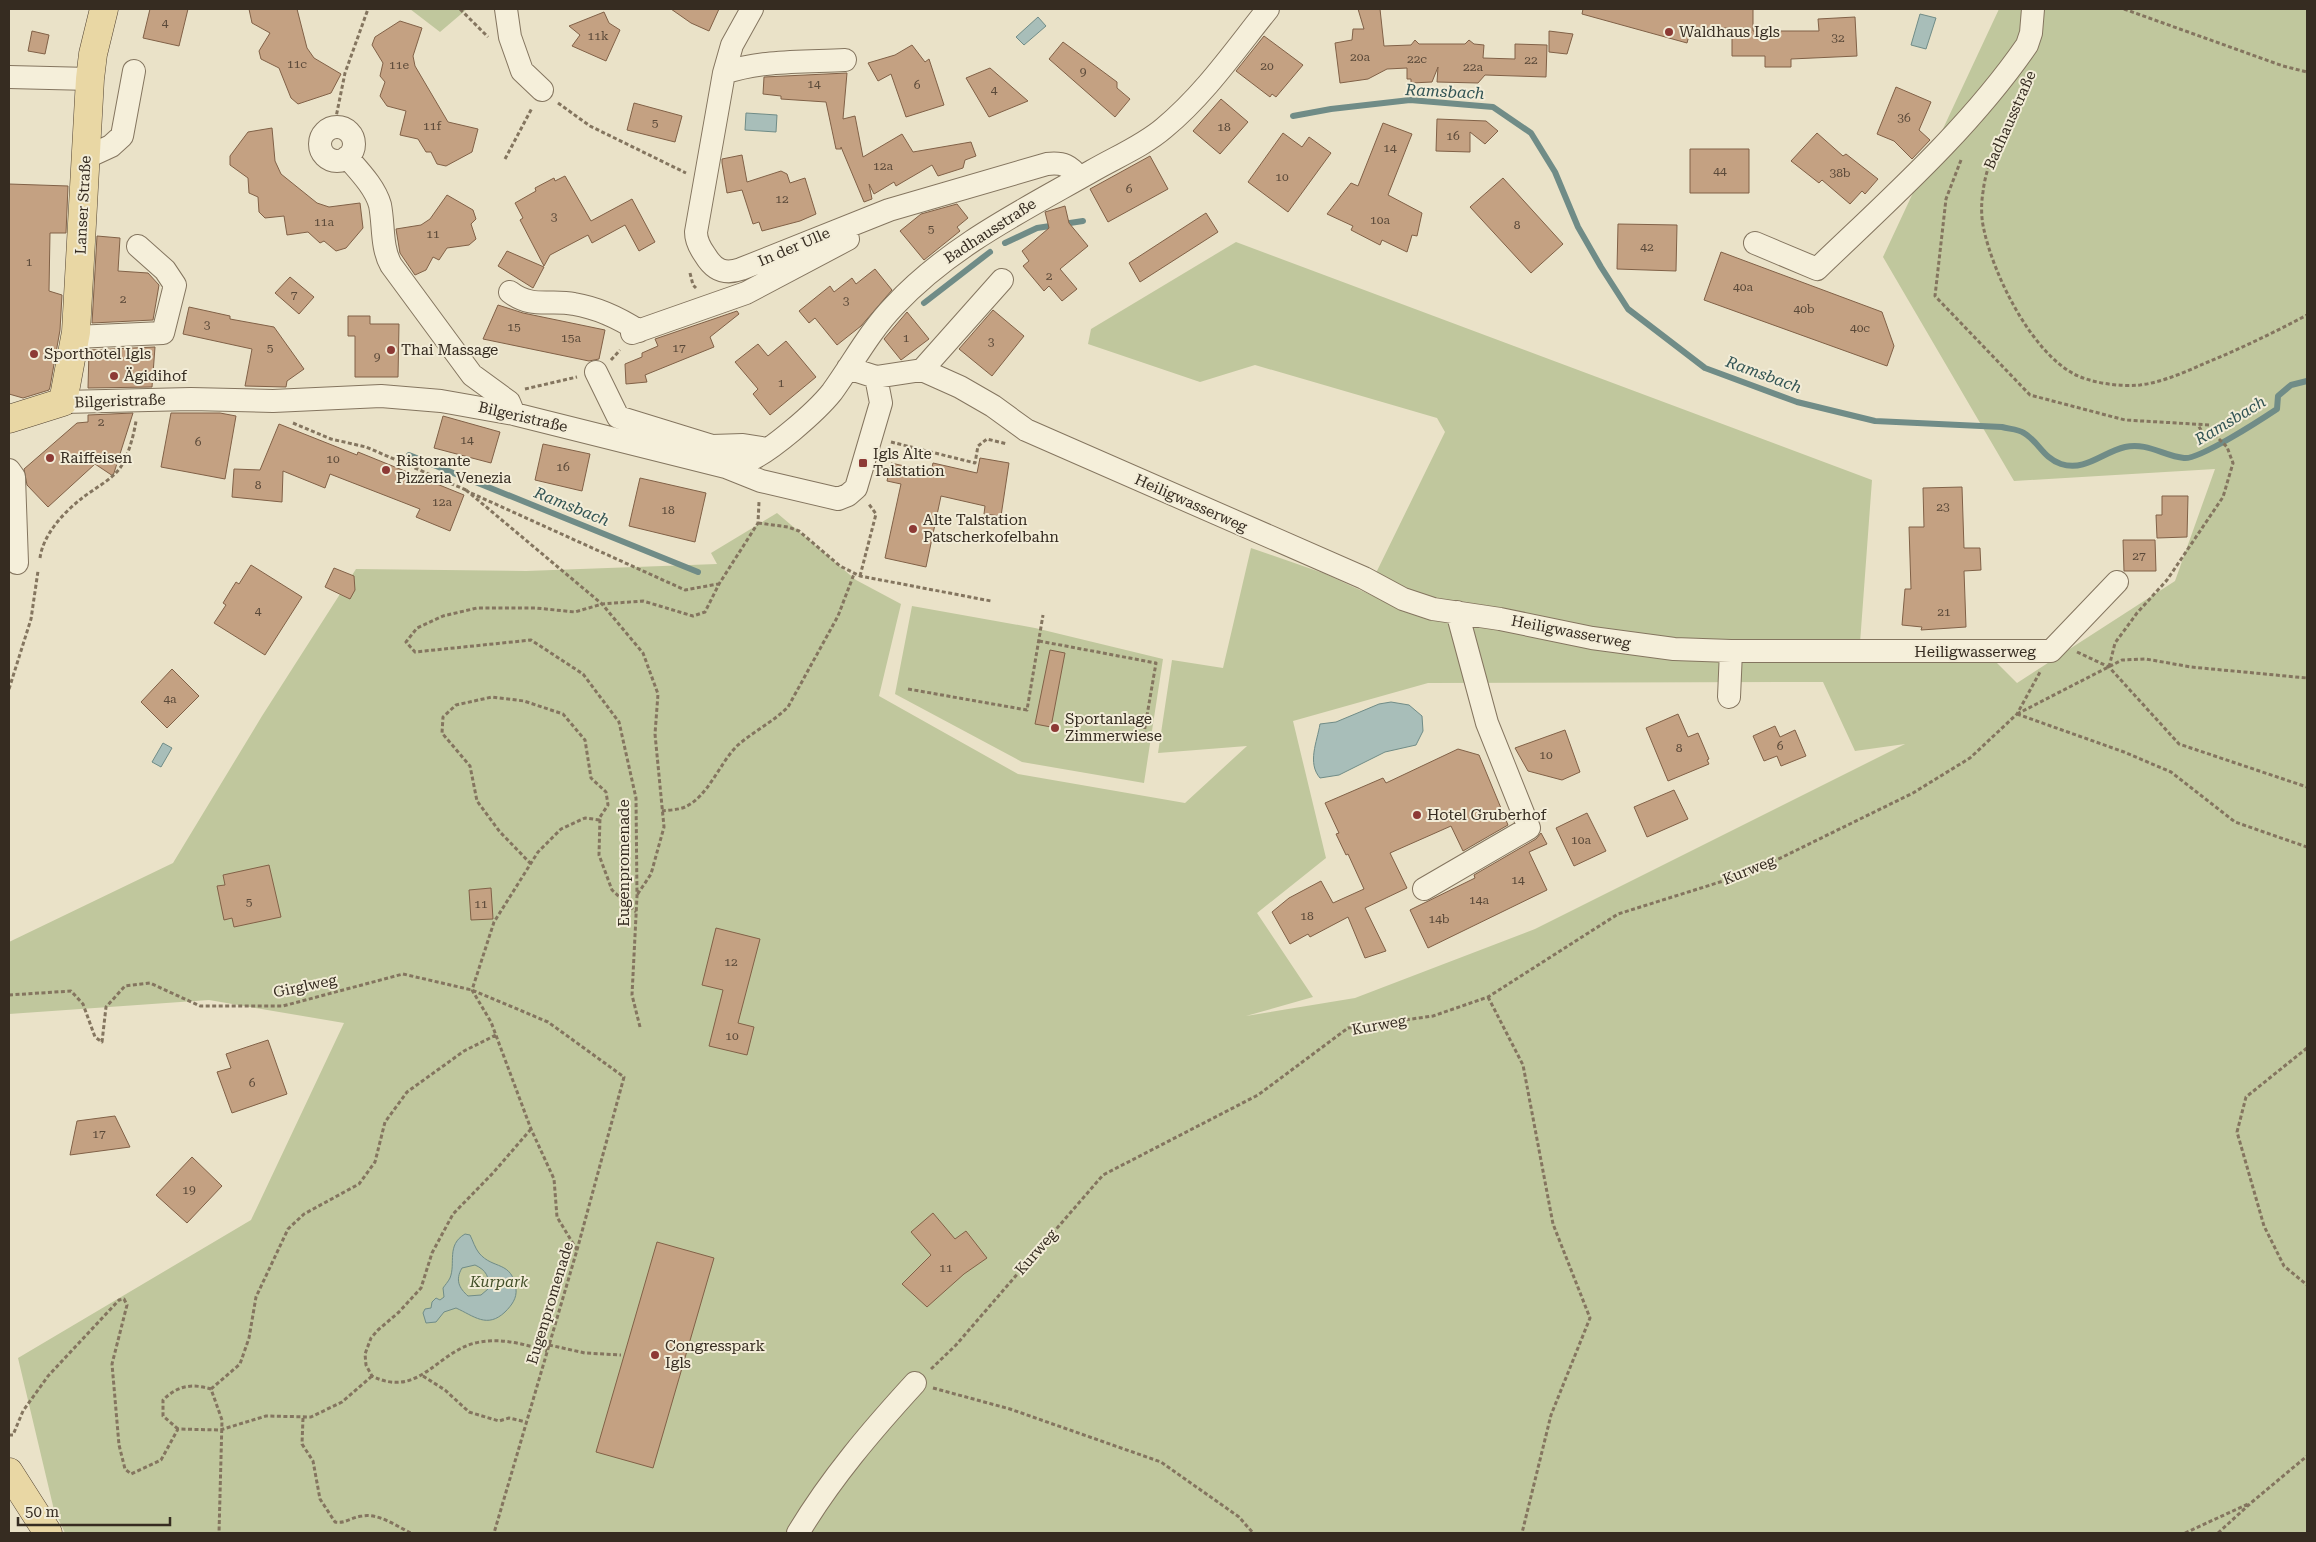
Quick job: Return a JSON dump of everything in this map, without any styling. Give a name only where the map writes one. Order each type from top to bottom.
[{"type":"main road","name":"Lanser Straße","points":[[63,402],[75,337],[90,79],[93,54],[104,9]]},
{"type":"main road","points":[[9,418],[63,402]]},
{"type":"main road","points":[[9,1472],[48,1533]]},
{"type":"street","points":[[506,9],[510,37],[522,71],[542,90]]},
{"type":"street","name":"In der Ulle","points":[[752,9],[732,45],[726,65],[696,238],[711,266],[728,273],[889,210],[1047,164],[1067,165],[1079,178]]},
{"type":"street","name":"Badhausstraße","points":[[726,467],[747,462],[768,449],[822,403],[879,324],[910,290],[930,272],[985,231],[1164,128],[1210,82],[1260,13]]},
{"type":"street","points":[[1755,242],[1817,269],[1903,186],[1982,104],[2027,45],[2042,13]]},
{"type":"street","points":[[726,65],[744,66],[767,63],[844,60]]},
{"type":"street","points":[[85,158],[111,146],[122,136],[134,71]]},
{"type":"street","points":[[9,77],[90,79]]},
{"type":"street","points":[[334,127],[326,131],[321,139],[323,152],[334,160],[347,157],[376,195],[381,213],[386,255],[391,266],[472,375],[480,383],[509,402],[514,414]]},
{"type":"street","points":[[510,292],[519,298],[540,304],[573,303],[617,317],[635,332],[757,288],[874,224],[889,210]]},
{"type":"street","points":[[75,337],[163,333],[175,284],[165,270],[138,246]]},
{"type":"street","points":[[848,368],[876,377],[922,370],[1002,280]]},
{"type":"street","name":"Heiligwasserweg","points":[[922,370],[960,387],[993,406],[1026,430],[1364,578],[1403,599],[1433,608],[1635,644],[1674,649],[1731,651],[2051,651]]},
{"type":"street","points":[[596,372],[618,416],[712,446],[743,445],[768,449]]},
{"type":"street","points":[[856,488],[881,403],[876,377]]},
{"type":"street","name":"Bilgeristraße","points":[[63,402],[192,399],[273,401],[401,397],[458,403],[514,414],[726,467],[761,481],[838,499],[848,495],[856,488]]},
{"type":"street","points":[[9,470],[14,476],[17,563]]},
{"type":"street","points":[[2051,651],[2117,582]]},
{"type":"street","points":[[1424,889],[1529,828],[1486,723],[1457,612]]},
{"type":"street","points":[[1729,697],[1731,651]]},
{"type":"street","points":[[798,1533],[812,1509],[861,1442],[915,1383]]},
{"type":"path","points":[[334,127],[345,73],[368,9]]},
{"type":"path","points":[[2124,9],[2283,66],[2307,72]]},
{"type":"path","name":"Badhausstraße","points":[[2026,83],[1986,171],[1982,217],[1988,243],[2017,311],[2043,350],[2059,365],[2075,375],[2095,381],[2140,385],[2180,374],[2253,343],[2307,315]]},
{"type":"path","points":[[504,159],[542,90],[590,126],[705,182]]},
{"type":"path","points":[[1963,156],[1946,199],[1935,296],[2030,395],[2125,420],[2211,425]]},
{"type":"path","points":[[499,394],[546,386],[596,372],[618,354],[635,332]]},
{"type":"path","points":[[39,561],[42,545],[58,522],[81,499],[108,480],[122,465],[135,429],[140,400]]},
{"type":"path","points":[[273,401],[284,419],[331,439],[366,447],[466,490],[685,590],[719,584]]},
{"type":"path","points":[[2109,667],[2115,643],[2137,613],[2167,580],[2223,497],[2233,463],[2227,447],[2216,436],[2204,435],[2198,425]]},
{"type":"path","points":[[871,437],[975,463],[978,446],[987,439],[1014,446]]},
{"type":"path","name":"Eugenpromenade","points":[[640,1027],[632,995],[637,896],[636,798],[619,722],[583,674],[531,640],[415,652],[406,642],[417,628],[443,616],[477,608],[536,608],[575,612],[602,604],[643,601],[693,616],[705,612],[719,584],[758,524],[761,481]]},
{"type":"path","points":[[856,488],[876,514],[860,576]]},
{"type":"path","points":[[466,490],[602,604],[643,653],[658,694],[655,734],[664,827],[651,874],[637,896]]},
{"type":"path","points":[[758,524],[788,527],[799,531],[840,566],[860,576],[991,601]]},
{"type":"path","points":[[9,689],[30,619],[38,569]]},
{"type":"path","points":[[662,812],[685,807],[693,802],[707,787],[738,745],[776,719],[788,707],[838,616],[854,574]]},
{"type":"path","points":[[908,688],[1028,710],[1043,616]]},
{"type":"path","points":[[1039,641],[1076,650],[1156,663],[1144,733]]},
{"type":"path","name":"Heiligwasserweg","points":[[2051,651],[2076,652],[2109,667],[2179,744],[2307,787]]},
{"type":"path","name":"Kurweg","points":[[915,1383],[956,1345],[1103,1175],[1258,1096],[1348,1028],[1433,1016],[1488,997],[1618,914],[1752,872],[1913,793],[1970,758],[2017,714],[2051,651]]},
{"type":"path","points":[[2017,714],[2122,660],[2146,659],[2190,667],[2307,678]]},
{"type":"path","points":[[531,864],[500,832],[477,801],[470,766],[442,732],[443,717],[456,705],[492,697],[524,701],[563,714],[585,740],[591,778],[606,792],[608,806],[600,820],[600,855],[612,890],[636,912]]},
{"type":"path","points":[[2017,714],[2124,752],[2171,772],[2235,822],[2307,847]]},
{"type":"path","points":[[577,1250],[557,1217],[554,1179],[531,1130],[491,1022],[472,990],[494,922],[538,852],[561,829],[585,818],[600,820]]},
{"type":"path","name":"Girglweg","points":[[9,995],[71,991],[83,1004],[95,1036],[102,1042],[106,1007],[125,986],[150,983],[200,1006],[283,1006],[403,974],[472,990],[548,1022],[624,1077]]},
{"type":"path","points":[[1488,997],[1523,1065],[1552,1224],[1590,1318],[1551,1415],[1522,1533]]},
{"type":"path","points":[[210,1389],[240,1364],[249,1338],[256,1297],[288,1229],[304,1214],[359,1184],[375,1162],[385,1122],[407,1092],[464,1051],[496,1035]]},
{"type":"path","points":[[2307,1048],[2246,1097],[2237,1132],[2264,1226],[2284,1266],[2307,1285]]},
{"type":"path","name":"Eugenpromenade","points":[[494,1533],[577,1250],[624,1077]]},
{"type":"path","points":[[531,1130],[453,1214],[432,1253],[421,1288],[400,1312],[371,1338],[365,1354],[366,1365],[372,1376],[389,1382],[413,1380],[423,1376],[445,1358],[477,1343],[499,1340],[547,1351]]},
{"type":"path","points":[[9,1435],[13,1435],[23,1411],[48,1376],[119,1300],[124,1299],[127,1305],[112,1364],[120,1445],[125,1469],[131,1474],[161,1460],[178,1429]]},
{"type":"path","points":[[549,1345],[585,1353],[621,1355]]},
{"type":"path","points":[[219,1533],[220,1430],[222,1420],[210,1389],[196,1384],[172,1392],[162,1400],[163,1416],[178,1429],[220,1430],[266,1416],[303,1418],[319,1415],[332,1408],[372,1376]]},
{"type":"path","points":[[423,1376],[445,1390],[469,1412],[499,1421],[508,1418],[526,1422]]},
{"type":"path","points":[[915,1383],[1010,1409],[1161,1462],[1239,1517],[1254,1533]]},
{"type":"path","points":[[303,1418],[302,1444],[313,1461],[320,1500],[335,1522],[342,1523],[360,1516],[373,1515],[411,1533]]},
{"type":"path","points":[[2218,1533],[2307,1456]]},
{"type":"path","points":[[2185,1533],[2252,1502]]},
{"type":"green space","points":[[410,9],[467,9],[440,32]]},
{"type":"green space","name":"Kurpark","points":[[1999,9],[2307,9],[2307,1533],[65,1533],[54,1510],[18,1358],[251,1220],[344,1023],[209,1000],[9,1014],[9,942],[173,863],[262,716],[356,569],[526,571],[717,564],[711,553],[777,513],[856,580],[901,604],[879,696],[1018,774],[1185,803],[1247,746],[1158,753],[1172,660],[1223,668],[1251,548],[1323,573],[1417,616],[1616,649],[1995,661],[2017,683],[2175,581],[2215,469],[2014,481],[1883,257]],"holes":[[[1823,682],[1855,751],[1905,744],[1535,929],[1355,998],[1246,1016],[1313,997],[1257,913],[1326,858],[1293,721],[1428,683]]]},
{"type":"green space","points":[[1236,242],[1872,480],[1860,643],[1726,646],[1551,625],[1413,594],[1376,573],[1445,432],[1437,418],[1255,365],[1200,382],[1088,344],[1091,329]]},
{"type":"green space","name":"Sportanlage Zimmerwiese","points":[[912,606],[1035,628],[1163,659],[1144,783],[1022,762],[895,694]]},
{"type":"water","points":[[1920,14],[1936,18],[1926,49],[1911,45]]},
{"type":"water","points":[[1038,17],[1046,26],[1024,45],[1016,37]]},
{"type":"water","points":[[746,113],[777,115],[776,132],[745,130]]},
{"type":"water","points":[[1391,702],[1409,705],[1422,716],[1423,731],[1416,745],[1385,752],[1339,775],[1320,778],[1316,772],[1313,759],[1320,724],[1336,722],[1379,704]]},
{"type":"water","points":[[163,743],[172,748],[161,767],[152,762]]},
{"type":"water","points":[[465,1234],[470,1235],[484,1258],[506,1269],[514,1280],[515,1298],[505,1312],[492,1320],[475,1317],[456,1308],[444,1312],[436,1322],[426,1323],[423,1313],[425,1309],[431,1308],[432,1302],[436,1298],[440,1300],[444,1297],[443,1288],[452,1272],[453,1249],[459,1238]],"holes":[[[475,1265],[488,1277],[488,1289],[481,1295],[468,1296],[459,1284],[460,1272],[462,1268]]]},
{"type":"building","points":[[150,9],[188,9],[179,46],[143,38]]},
{"type":"building","points":[[249,9],[297,9],[307,48],[314,58],[341,74],[331,93],[298,104],[291,98],[279,68],[261,59],[259,51],[270,33],[252,23]]},
{"type":"building","points":[[671,9],[719,9],[709,31],[691,23]]},
{"type":"building","points":[[1358,9],[1380,9],[1384,46],[1411,45],[1415,40],[1419,44],[1465,44],[1469,40],[1474,44],[1484,45],[1483,58],[1515,59],[1515,44],[1547,45],[1546,77],[1485,75],[1478,83],[1437,82],[1438,67],[1432,82],[1411,83],[1411,79],[1407,79],[1407,68],[1387,69],[1368,79],[1340,83],[1335,43],[1352,40],[1353,29],[1364,29]]},
{"type":"building","points":[[1583,9],[1753,9],[1753,31],[1819,31],[1818,19],[1855,17],[1857,56],[1791,59],[1791,67],[1765,67],[1765,56],[1732,56],[1732,28],[1691,28],[1687,43],[1582,14]]},
{"type":"building","points":[[604,12],[609,23],[620,30],[606,61],[572,46],[580,35],[569,26]]},
{"type":"building","points":[[400,21],[422,28],[413,56],[415,66],[448,122],[478,129],[472,152],[446,166],[437,164],[431,152],[426,152],[418,139],[400,135],[406,111],[387,106],[380,96],[385,82],[380,76],[383,63],[372,45],[375,37]]},
{"type":"building","points":[[32,31],[49,35],[45,54],[28,51]]},
{"type":"building","points":[[1549,31],[1573,34],[1567,54],[1549,52]]},
{"type":"building","points":[[1264,36],[1303,65],[1276,97],[1272,94],[1270,97],[1236,71]]},
{"type":"building","points":[[1063,42],[1117,82],[1117,88],[1130,99],[1115,117],[1049,59]]},
{"type":"building","points":[[912,45],[925,62],[929,59],[944,105],[906,117],[891,74],[878,81],[868,63],[895,55]]},
{"type":"building","points":[[990,68],[1028,101],[989,117],[966,78]]},
{"type":"building","points":[[847,73],[843,119],[855,116],[863,157],[902,134],[913,152],[971,142],[976,156],[965,160],[963,168],[938,176],[932,165],[896,186],[894,182],[874,194],[869,184],[872,199],[864,202],[841,147],[841,149],[836,149],[826,102],[781,99],[781,96],[763,94],[764,77]]},
{"type":"building","points":[[1896,87],[1931,102],[1919,130],[1930,140],[1912,159],[1894,141],[1877,134]]},
{"type":"building","points":[[1221,99],[1248,122],[1220,154],[1193,131]]},
{"type":"building","points":[[634,103],[682,116],[675,142],[627,130]]},
{"type":"building","points":[[1437,119],[1486,121],[1498,131],[1485,144],[1470,132],[1470,152],[1436,151]]},
{"type":"building","points":[[1383,123],[1412,134],[1388,195],[1422,213],[1417,236],[1412,235],[1407,252],[1382,240],[1380,245],[1351,230],[1353,226],[1327,214],[1351,183],[1358,186]]},
{"type":"building","points":[[272,128],[275,161],[281,174],[317,203],[329,207],[360,203],[363,228],[346,248],[336,251],[324,241],[320,243],[308,232],[287,235],[284,216],[265,218],[259,212],[258,197],[249,193],[248,178],[230,165],[230,156],[248,132]]},
{"type":"building","points":[[1283,133],[1302,147],[1309,137],[1331,153],[1288,212],[1248,182]]},
{"type":"building","points":[[1817,133],[1843,156],[1846,154],[1878,179],[1865,194],[1862,191],[1850,204],[1822,180],[1819,183],[1791,161]]},
{"type":"building","points":[[1690,149],[1749,149],[1749,193],[1690,193]]},
{"type":"building","points":[[742,155],[747,182],[781,171],[787,174],[790,183],[805,178],[816,214],[800,221],[762,231],[759,222],[753,224],[742,190],[727,193],[722,163],[722,159]]},
{"type":"building","points":[[1150,156],[1168,189],[1108,222],[1090,189]]},
{"type":"building","points":[[565,176],[591,221],[632,199],[655,242],[639,251],[625,225],[592,243],[588,235],[550,255],[544,266],[520,220],[523,218],[515,203],[536,191],[535,188],[554,178],[555,181]]},
{"type":"building","points":[[1503,178],[1563,244],[1531,273],[1470,207]]},
{"type":"building","points":[[9,184],[68,186],[66,233],[50,233],[49,291],[62,295],[60,330],[50,387],[49,390],[23,398],[9,394]]},
{"type":"building","points":[[447,195],[473,210],[476,219],[471,224],[476,239],[469,245],[447,248],[439,260],[433,257],[426,270],[415,275],[400,253],[396,229],[421,225],[430,219]]},
{"type":"building","points":[[957,204],[968,218],[957,227],[960,231],[924,260],[900,231],[921,214]]},
{"type":"building","points":[[1065,206],[1069,223],[1088,246],[1060,269],[1077,289],[1062,301],[1049,286],[1044,291],[1023,266],[1029,261],[1022,251],[1049,228],[1045,212]]},
{"type":"building","points":[[1206,213],[1218,232],[1140,282],[1129,263]]},
{"type":"building","points":[[1618,224],[1677,225],[1676,271],[1617,269]]},
{"type":"building","points":[[97,236],[120,238],[118,271],[148,273],[159,285],[153,320],[92,323]]},
{"type":"building","points":[[507,251],[544,267],[533,288],[498,266]]},
{"type":"building","points":[[1721,252],[1882,312],[1894,346],[1887,366],[1704,300]]},
{"type":"building","points":[[875,269],[892,290],[861,326],[837,345],[815,318],[809,323],[799,311],[830,286],[834,292],[852,278],[856,284]]},
{"type":"building","points":[[290,277],[314,297],[299,314],[275,293]]},
{"type":"building","points":[[498,305],[523,313],[605,330],[599,359],[589,361],[483,339]]},
{"type":"building","points":[[189,307],[230,316],[230,319],[274,327],[304,369],[287,381],[286,387],[245,386],[252,349],[183,334]]},
{"type":"building","points":[[993,310],[1024,336],[992,376],[959,349]]},
{"type":"building","points":[[737,311],[739,314],[710,337],[714,347],[645,375],[647,382],[626,384],[625,364],[642,357],[642,353],[658,346],[655,339]]},
{"type":"building","points":[[907,312],[929,339],[901,360],[884,339]]},
{"type":"building","points":[[348,316],[370,316],[370,324],[399,324],[398,377],[355,377],[355,336],[348,336]]},
{"type":"building","points":[[786,341],[816,377],[770,415],[753,394],[758,389],[735,362],[758,344],[768,356]]},
{"type":"building","points":[[155,347],[152,387],[88,388],[89,350]]},
{"type":"building","points":[[133,413],[113,476],[95,464],[48,507],[27,485],[24,469],[77,423],[88,422],[88,415]]},
{"type":"building","points":[[171,413],[220,413],[236,416],[225,479],[161,467]]},
{"type":"building","points":[[443,416],[500,432],[491,463],[434,448]]},
{"type":"building","points":[[279,424],[357,455],[358,452],[464,495],[450,531],[416,517],[420,509],[330,474],[325,488],[283,471],[282,502],[232,497],[234,469],[260,470]]},
{"type":"building","points":[[543,444],[590,454],[582,491],[535,480]]},
{"type":"building","name":"Alte Talstation Patscherkofelbahn","points":[[980,458],[1009,463],[1001,516],[984,514],[985,506],[941,496],[926,567],[885,558],[901,484],[887,481],[891,463],[931,472],[933,463],[977,473]]},
{"type":"building","points":[[640,478],[706,493],[695,542],[629,526]]},
{"type":"building","points":[[1962,487],[1964,548],[1980,548],[1981,570],[1964,571],[1966,627],[1921,630],[1922,627],[1902,625],[1905,589],[1911,589],[1909,527],[1924,527],[1923,488]]},
{"type":"building","points":[[2162,496],[2188,496],[2187,537],[2157,538],[2156,515],[2162,515]]},
{"type":"building","points":[[2123,540],[2155,540],[2156,571],[2124,571]]},
{"type":"building","points":[[251,565],[302,597],[265,655],[214,623],[226,605],[223,603],[236,582],[239,584]]},
{"type":"building","points":[[334,568],[354,576],[355,590],[350,599],[325,587]]},
{"type":"building","points":[[1050,650],[1065,653],[1051,727],[1035,724]]},
{"type":"building","points":[[172,669],[199,696],[167,728],[141,702]]},
{"type":"building","points":[[1678,714],[1688,737],[1698,733],[1709,759],[1707,760],[1709,764],[1668,781],[1646,728]]},
{"type":"building","points":[[1775,726],[1780,737],[1795,730],[1806,756],[1781,766],[1777,756],[1764,761],[1753,736]]},
{"type":"building","points":[[1565,730],[1580,772],[1562,780],[1528,771],[1515,748]]},
{"type":"building","name":"Hotel Gruberhof","points":[[1458,749],[1479,755],[1508,825],[1463,851],[1451,826],[1390,853],[1407,888],[1365,908],[1386,951],[1365,958],[1348,917],[1310,937],[1308,934],[1290,944],[1272,912],[1289,898],[1321,881],[1333,903],[1364,889],[1348,854],[1346,855],[1336,834],[1339,833],[1325,803],[1383,778],[1386,783]]},
{"type":"building","points":[[1674,790],[1688,819],[1647,837],[1634,807]]},
{"type":"building","points":[[1587,813],[1606,851],[1574,866],[1556,828]]},
{"type":"building","points":[[1541,833],[1547,844],[1529,852],[1547,890],[1428,948],[1410,910],[1475,878],[1474,875],[1536,839]]},
{"type":"building","points":[[269,865],[281,917],[234,927],[232,918],[224,920],[217,886],[225,885],[223,875]]},
{"type":"building","points":[[491,888],[493,919],[471,920],[469,890]]},
{"type":"building","points":[[716,928],[760,939],[738,1023],[754,1027],[747,1055],[709,1046],[723,990],[702,985]]},
{"type":"building","points":[[268,1040],[287,1094],[232,1113],[217,1072],[231,1068],[226,1054]]},
{"type":"building","points":[[115,1116],[130,1147],[70,1155],[77,1121]]},
{"type":"building","points":[[192,1157],[222,1186],[187,1223],[156,1195]]},
{"type":"building","points":[[933,1213],[955,1239],[966,1231],[987,1258],[964,1274],[927,1307],[902,1284],[931,1255],[911,1232]]},
{"type":"building","name":"Congresspark Igls","points":[[657,1242],[714,1258],[653,1468],[596,1452]]},
{"type":"waterway","name":"Ramsbach","points":[[1293,116],[1331,109],[1410,100],[1493,107],[1531,133],[1555,172],[1578,227],[1628,309],[1705,368],[1797,402],[1875,421],[2002,427],[2016,430],[2034,441],[2050,458],[2070,466],[2086,463],[2117,449],[2133,446],[2141,446],[2177,457],[2192,457],[2230,438],[2277,409],[2278,396],[2291,385],[2307,381]]},
{"type":"waterway","name":"Ramsbach","points":[[1005,243],[1037,228],[1083,221]]},
{"type":"waterway","name":"Ramsbach","points":[[924,303],[990,252]]},
{"type":"waterway","name":"Ramsbach","points":[[409,455],[698,572]]},
{"type":"place","name":"Waldhaus Igls","points":[[1669,32]]},
{"type":"place","name":"Thai Massage","points":[[391,350]]},
{"type":"place","name":"Sporthotel Igls","points":[[34,354]]},
{"type":"place","name":"Ägidihof","points":[[114,376]]},
{"type":"place","name":"Raiffeisen","points":[[50,458]]},
{"type":"place","name":"Igls Alte Talstation","points":[[863,463]]},
{"type":"place","name":"Ristorante Pizzeria Venezia","points":[[386,470]]},
{"type":"place","name":"Alte Talstation Patscherkofelbahn","points":[[913,529]]},
{"type":"place","name":"Sportanlage Zimmerwiese","points":[[1055,728]]},
{"type":"place","name":"Hotel Gruberhof","points":[[1417,815]]},
{"type":"place","name":"Congresspark Igls","points":[[655,1355]]}]
